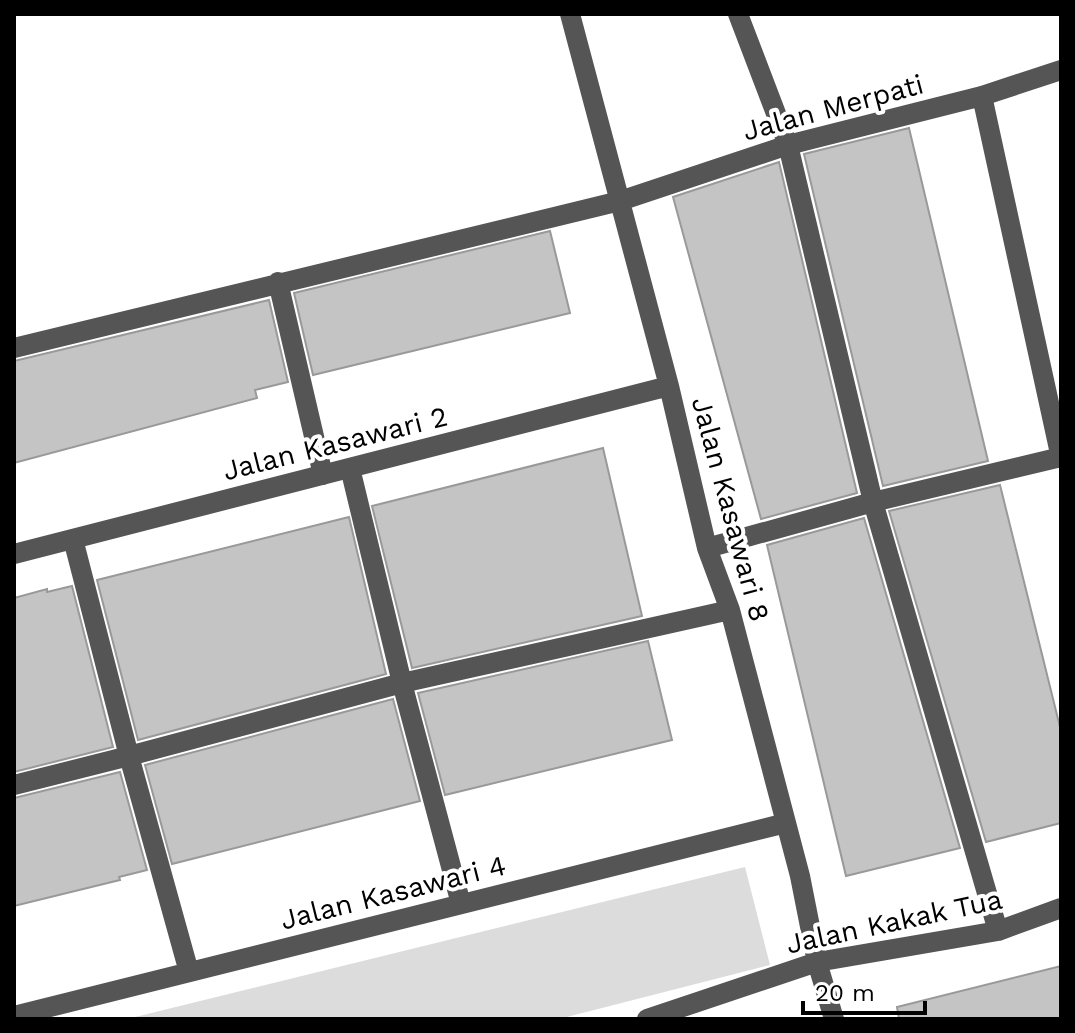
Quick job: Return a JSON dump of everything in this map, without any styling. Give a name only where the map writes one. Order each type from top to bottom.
[{"type":"street","name":"Jalan Kasawari 8","points":[[570,14],[669,386],[707,548],[730,610],[800,876],[817,962],[834,1019]]},
{"type":"street","points":[[738,14],[788,145],[873,502],[998,931]]},
{"type":"street","name":"Jalan Merpati","points":[[14,348],[620,201],[788,145],[982,96],[1061,70]]},
{"type":"street","points":[[707,548],[873,502],[1061,457],[982,96]]},
{"type":"street","points":[[278,282],[323,475]]},
{"type":"street","name":"Jalan Kasawari 2","points":[[14,554],[669,386]]},
{"type":"street","points":[[350,468],[402,683],[461,904]]},
{"type":"street","points":[[73,539],[189,972]]},
{"type":"street","points":[[14,785],[402,683],[730,610]]},
{"type":"street","name":"Jalan Kasawari 4","points":[[14,1016],[786,823]]},
{"type":"street","name":"Jalan Kakak Tua","points":[[647,1019],[817,962],[998,931],[1061,908]]},
{"type":"shaded area","points":[[745,867],[770,965],[559,1019],[127,1019]]},
{"type":"building","points":[[909,128],[988,461],[883,486],[804,154]]},
{"type":"building","points":[[779,162],[857,493],[761,519],[673,197]]},
{"type":"building","points":[[550,231],[570,313],[313,375],[294,293]]},
{"type":"building","points":[[269,300],[288,382],[255,390],[257,398],[14,463],[14,361]]},
{"type":"building","points":[[603,448],[642,616],[412,668],[372,506]]},
{"type":"building","points":[[1000,485],[1061,731],[1061,823],[986,842],[889,511]]},
{"type":"building","points":[[349,517],[386,674],[138,740],[97,580]]},
{"type":"building","points":[[864,518],[960,848],[846,876],[767,545]]},
{"type":"building","points":[[72,586],[113,747],[14,772],[14,598]]},
{"type":"building","points":[[648,641],[672,740],[445,795],[418,693]]},
{"type":"building","points":[[393,699],[420,801],[172,864],[145,765]]},
{"type":"building","points":[[120,772],[147,870],[119,877],[120,880],[14,906],[14,798]]},
{"type":"building","points":[[1061,966],[1061,1019],[899,1019],[897,1007]]}]
